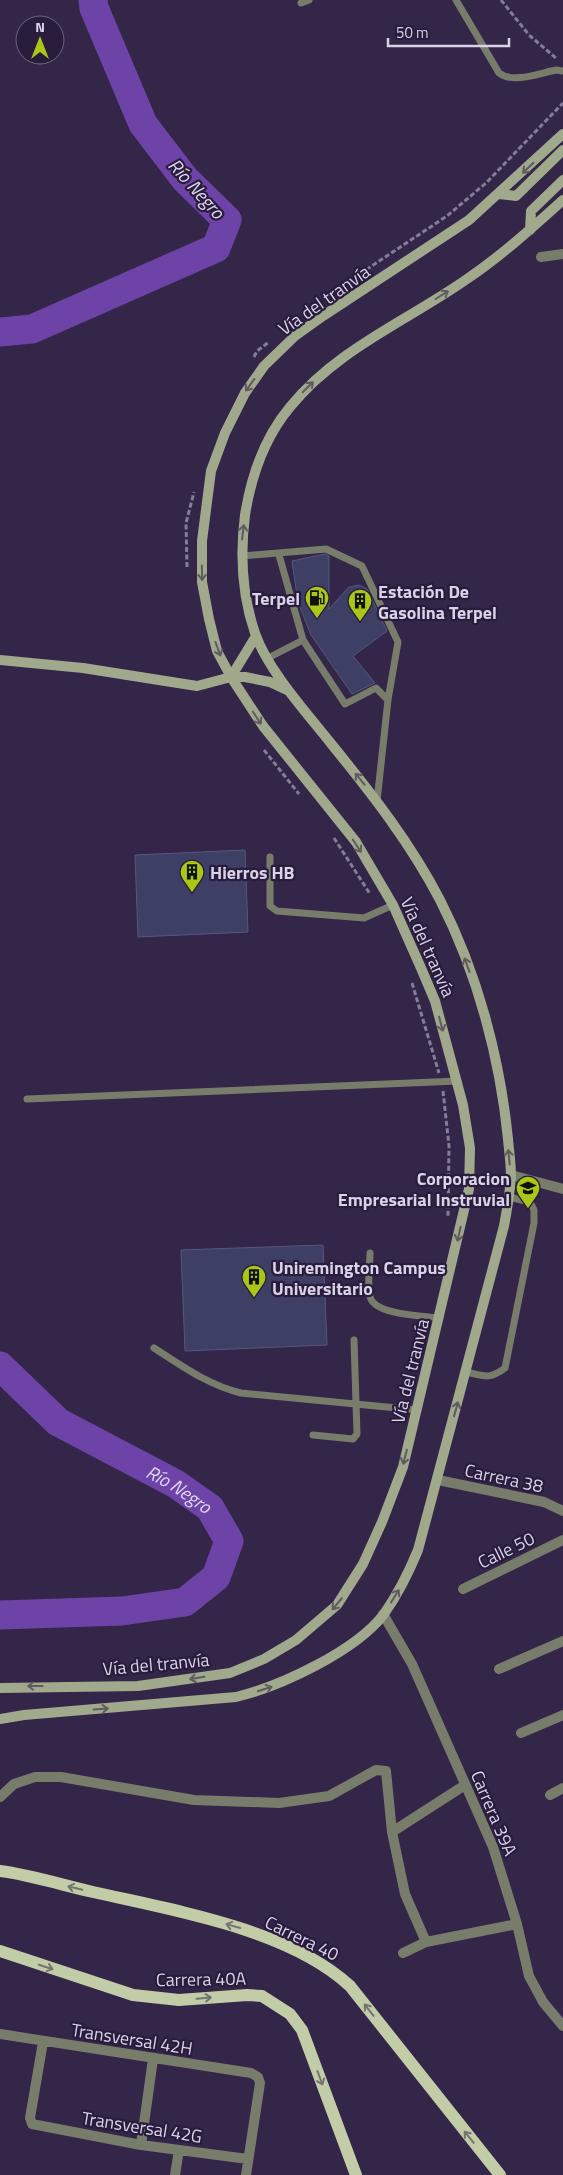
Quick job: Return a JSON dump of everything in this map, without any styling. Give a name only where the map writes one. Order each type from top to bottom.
[{"type":"main road","name":"Vía del tranvía","points":[[0,1688],[138,1686],[230,1673],[264,1659],[296,1640],[337,1605],[363,1564],[382,1522],[402,1467],[418,1410],[469,1189],[470,1148],[458,1081],[435,1001],[393,905],[356,842],[263,726],[231,677],[218,651],[209,619],[202,582],[202,541],[211,471],[225,433],[245,393],[264,366],[295,336],[323,316],[469,220],[500,194],[563,134]]},
{"type":"main road","points":[[500,194],[516,196],[563,150]]},
{"type":"main road","points":[[530,230],[531,211],[563,180]]},
{"type":"main road","name":"Vía del tranvía","points":[[0,1719],[24,1715],[200,1701],[236,1697],[265,1690],[288,1680],[352,1642],[384,1614],[409,1573],[418,1550],[504,1226],[511,1175],[504,1102],[494,1053],[478,997],[440,901],[415,856],[377,801],[290,692],[256,636],[246,598],[242,556],[248,500],[257,466],[271,437],[284,416],[307,388],[336,361],[466,280],[530,230],[563,200]]},
{"type":"main road","points":[[231,677],[256,636]]},
{"type":"main road","points":[[0,660],[83,668],[197,686],[231,677],[259,678],[290,692]]},
{"type":"main road","name":"Carrera 40","points":[[1,1870],[239,1928],[287,1947],[335,1972],[350,1986],[500,2175]]},
{"type":"main road","name":"Carrera 40A","points":[[0,1951],[133,1996],[179,2000],[247,1995],[262,1996],[274,2002],[290,2014],[302,2030],[356,2175]]},
{"type":"street","points":[[540,257],[563,254]]},
{"type":"street","points":[[511,1175],[563,1189]]},
{"type":"street","name":"Carrera 38","points":[[438,1480],[544,1502],[563,1511]]},
{"type":"street","name":"Calle 50","points":[[464,1589],[563,1540]]},
{"type":"street","name":"Carrera 39A","points":[[384,1614],[412,1664],[493,1847],[517,1924],[529,1976],[543,2002],[563,2026]]},
{"type":"street","points":[[499,1669],[563,1641]]},
{"type":"street","points":[[522,1733],[563,1715]]},
{"type":"street","points":[[0,1798],[14,1784],[35,1777],[61,1776],[194,1800],[279,1803],[330,1796],[376,1770],[386,1771],[392,1832],[405,1894],[426,1942]]},
{"type":"street","points":[[392,1832],[465,1785]]},
{"type":"street","points":[[550,1794],[563,1788]]},
{"type":"street","points":[[403,1953],[426,1942],[517,1924]]},
{"type":"street","name":"Transversal 42H","points":[[0,2034],[251,2073],[258,2076],[260,2083],[248,2159]]},
{"type":"street","name":"Transversal 42G","points":[[43,2042],[30,2118],[32,2124],[141,2145],[248,2159]]},
{"type":"street","points":[[141,2145],[153,2059]]},
{"type":"street","points":[[175,2175],[179,2150]]},
{"type":"street","points":[[246,2175],[248,2159]]},
{"type":"lane","points":[[456,0],[499,73],[504,77],[514,78],[556,70],[563,72]]},
{"type":"lane","points":[[242,556],[279,555],[326,549],[362,566],[398,642],[388,700],[377,801]]},
{"type":"lane","points":[[279,555],[303,640],[345,704],[376,688],[388,700]]},
{"type":"lane","points":[[268,658],[303,640]]},
{"type":"lane","points":[[270,857],[270,906],[272,909],[364,918],[393,905]]},
{"type":"lane","points":[[27,1099],[458,1081]]},
{"type":"lane","points":[[466,1372],[486,1377],[494,1376],[505,1368],[534,1223],[534,1210],[530,1202],[509,1197]]},
{"type":"lane","points":[[370,1253],[370,1296],[373,1303],[381,1309],[440,1318]]},
{"type":"lane","points":[[313,1435],[353,1439],[357,1434],[354,1340]]},
{"type":"lane","points":[[154,1348],[207,1382],[241,1393],[418,1410]]},
{"type":"path","points":[[501,0],[529,35],[563,63]]},
{"type":"path","points":[[259,743],[300,796]]},
{"type":"path","points":[[332,834],[380,911]]},
{"type":"path","points":[[410,977],[442,1082],[449,1146],[448,1218]]},
{"type":"building","points":[[325,554],[329,556],[329,609],[349,587],[359,585],[367,589],[387,631],[353,656],[375,683],[352,694],[311,635],[298,602],[292,561]]},
{"type":"building","name":"Hierros HB","points":[[245,850],[248,932],[138,937],[135,855]]},
{"type":"building","name":"Uniremington Campus Universitario","points":[[323,1245],[327,1345],[185,1351],[181,1250]]},
{"type":"waterway","name":"Río Negro","points":[[0,332],[32,329],[216,248],[227,220],[185,179],[143,124],[94,8],[93,0]]},
{"type":"waterway","name":"Río Negro","points":[[0,1366],[58,1422],[176,1484],[210,1508],[229,1541],[216,1577],[185,1602],[122,1611],[0,1615]]},
{"type":"place","name":"Terpel","points":[[317,619]]},
{"type":"place","name":"Estación De Gasolina Terpel","points":[[360,622]]},
{"type":"place","name":"Hierros HB","points":[[192,893]]},
{"type":"place","name":"Corporacion Empresarial Instruvial","points":[[528,1209]]},
{"type":"place","name":"Uniremington Campus Universitario","points":[[254,1298]]}]
